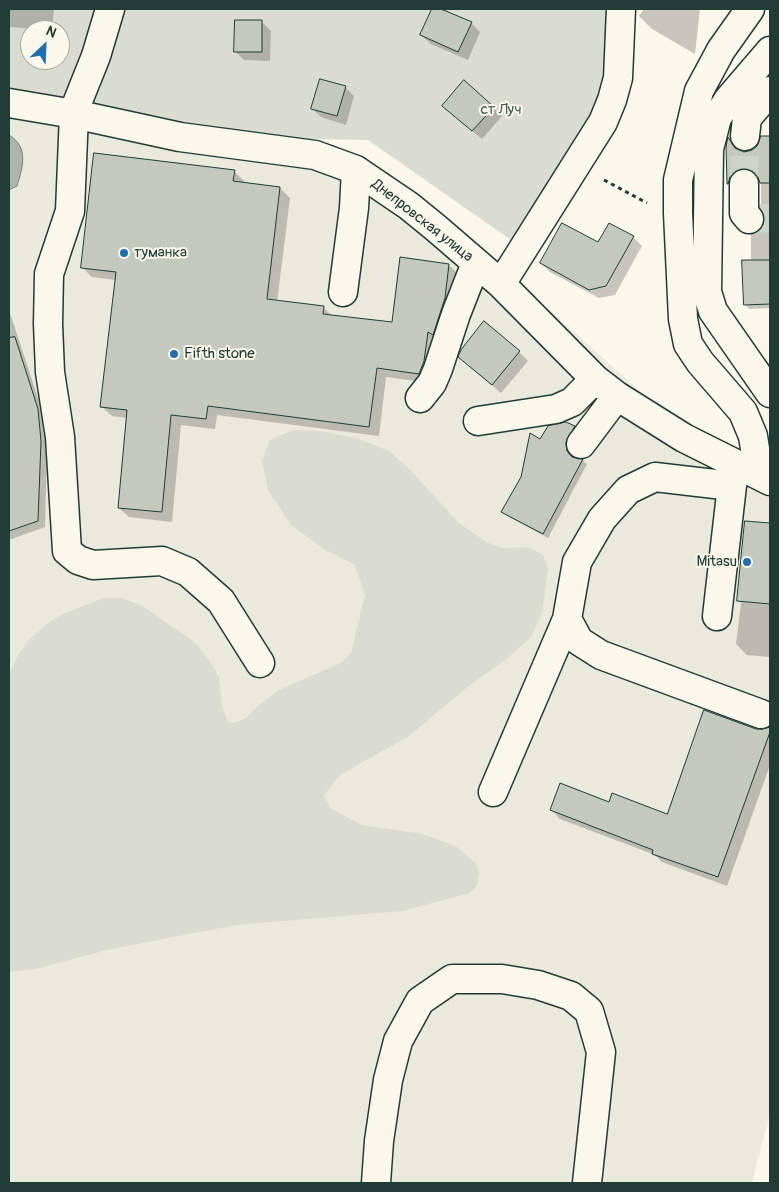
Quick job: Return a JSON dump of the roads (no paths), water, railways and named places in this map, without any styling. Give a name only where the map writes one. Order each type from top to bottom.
[{"type":"lane","points":[[110,9],[99,47],[74,114],[70,211],[49,274],[50,372],[60,437],[67,551],[78,560],[93,565],[162,561],[188,572],[221,600],[260,663]]},
{"type":"lane","points":[[501,284],[603,122],[618,78],[621,9]]},
{"type":"lane","points":[[717,616],[749,476],[753,436],[743,412],[700,362],[688,344],[683,319],[678,180],[699,91],[721,50],[719,38],[750,9]]},
{"type":"lane","points":[[770,51],[728,100],[717,118],[709,149],[707,292],[713,310],[770,392]]},
{"type":"lane","points":[[745,136],[747,118],[770,91]]},
{"type":"lane","name":"Днепровская улица","points":[[9,103],[74,114],[180,137],[315,155],[356,170],[409,206],[501,284],[596,379],[617,396],[749,476]]},
{"type":"lane","points":[[343,292],[354,208],[356,170]]},
{"type":"lane","points":[[744,184],[744,213],[749,219]]},
{"type":"lane","points":[[420,398],[432,383],[438,369],[456,314],[476,263]]},
{"type":"lane","points":[[478,421],[556,409],[572,402],[596,379]]},
{"type":"lane","points":[[582,444],[617,396]]},
{"type":"lane","points":[[493,792],[567,619],[577,562],[602,519],[628,490],[655,477],[749,476]]},
{"type":"lane","points":[[567,619],[580,641],[601,655],[761,714]]},
{"type":"lane","points":[[376,1183],[379,1141],[388,1080],[398,1040],[420,1001],[452,979],[502,980],[538,985],[571,996],[589,1011],[601,1052],[587,1183]]},
{"type":"tunnel","points":[[744,184],[745,136]]},
{"type":"tunnel","points":[[749,219],[770,218]]},
{"type":"place","name":"туманка","points":[[124,253]]},
{"type":"place","name":"Fifth stone","points":[[174,354]]},
{"type":"place","name":"Mitasu","points":[[747,562]]},
{"type":"park label","name":"ст Луч","points":[[501,110]]}]
